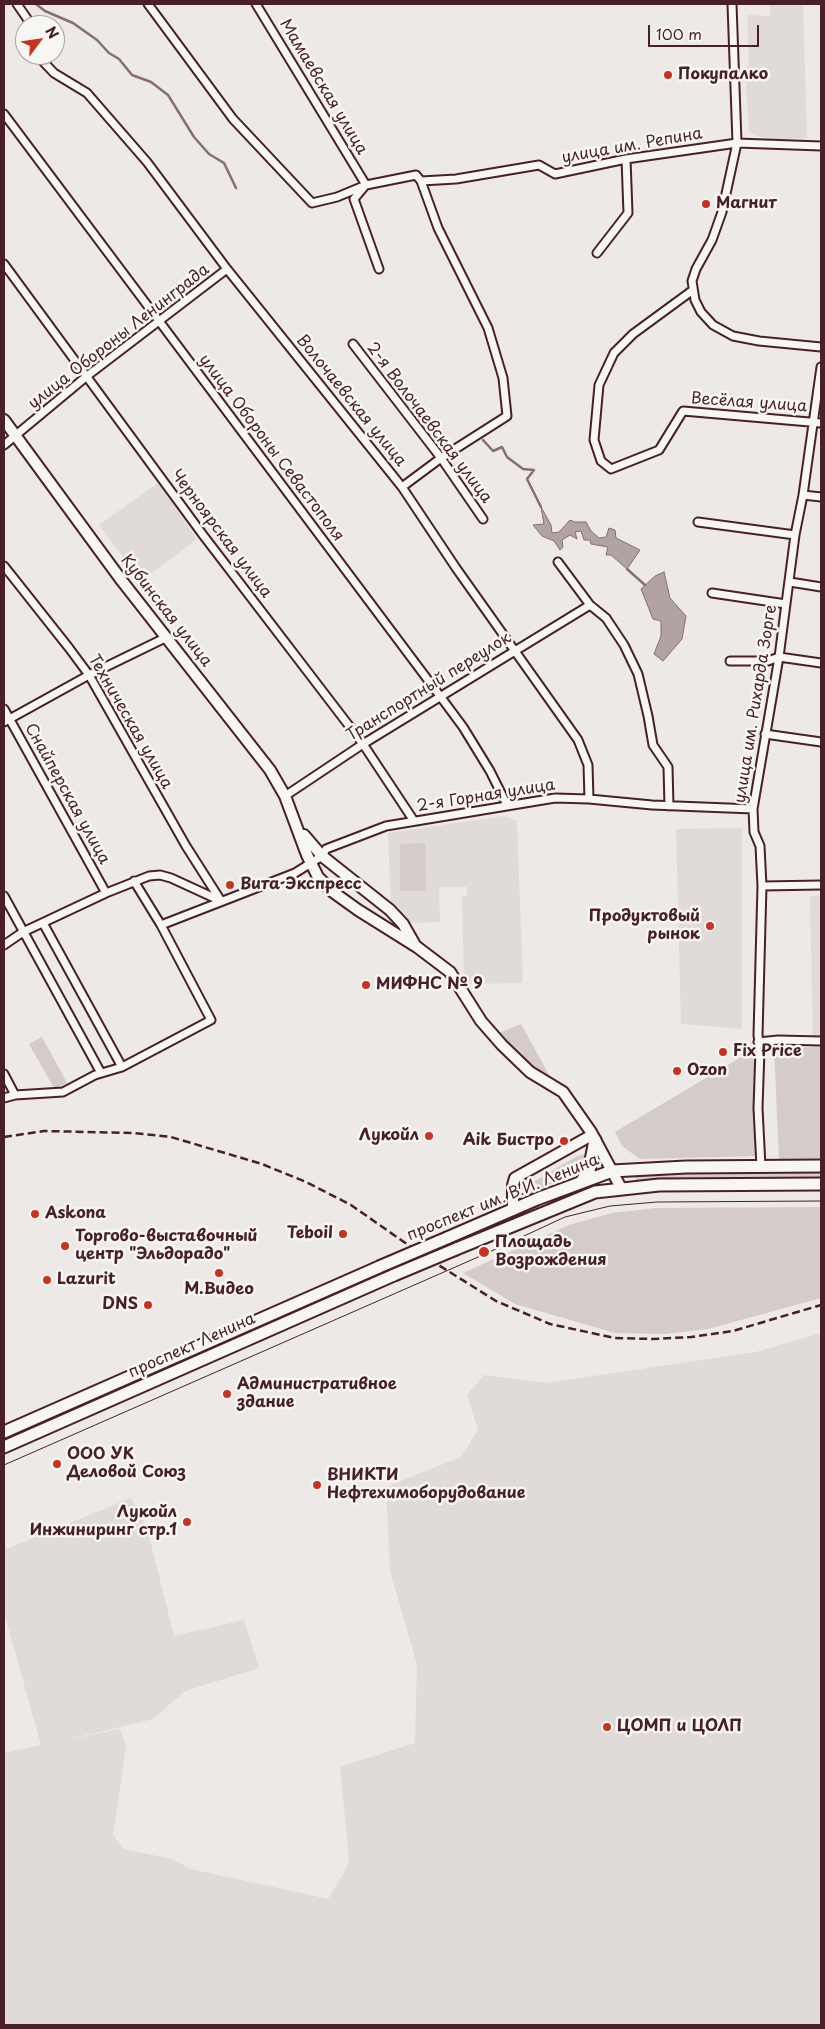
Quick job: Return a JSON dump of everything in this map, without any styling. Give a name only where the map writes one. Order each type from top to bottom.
[{"type":"main road","points":[[581,1182],[589,1171],[593,1137]]},
{"type":"main road","name":"проспект им. В.И. Ленина","points":[[379,1267],[512,1210],[612,1171],[686,1167],[821,1166]]},
{"type":"main road","name":"проспект им. В.И. Ленина","points":[[394,1275],[595,1192],[659,1185],[821,1184]]},
{"type":"main road","name":"проспект Ленина","points":[[4,1432],[379,1267]]},
{"type":"main road","name":"проспект Ленина","points":[[4,1447],[394,1275]]},
{"type":"street","points":[[17,4],[25,15]]},
{"type":"street","points":[[148,4],[233,120],[312,203],[336,197],[366,185],[416,175],[421,181],[438,228],[488,328],[503,378],[507,416],[441,458],[402,487]]},
{"type":"street","name":"Мамаевская улица","points":[[256,4],[366,185]]},
{"type":"street","points":[[732,4],[736,143],[722,212],[712,240],[692,280],[695,300],[701,312],[713,324],[733,336],[821,348]]},
{"type":"street","name":"Волочаевская улица","points":[[47,65],[54,73],[86,93],[147,162],[227,269],[402,487],[582,747],[588,765],[588,799]]},
{"type":"street","name":"улица Обороны Севастополя","points":[[4,114],[463,727],[490,771],[507,805]]},
{"type":"street","name":"улица им. Репина","points":[[421,181],[456,179],[539,165],[555,174],[626,159],[736,143],[821,146]]},
{"type":"street","points":[[597,252],[628,213],[626,159]]},
{"type":"street","points":[[366,185],[354,200],[379,268]]},
{"type":"street","name":"Черноярская улица","points":[[4,264],[203,535],[363,744],[414,821]]},
{"type":"street","name":"улица Обороны Ленинграда","points":[[4,445],[87,376],[227,269]]},
{"type":"street","name":"Весёлая улица","points":[[693,290],[633,334],[614,354],[599,385],[594,440],[600,461],[611,469],[660,450],[682,411],[821,423]]},
{"type":"street","name":"2-я Волочаевская улица","points":[[353,344],[441,458],[483,519]]},
{"type":"street","name":"улица им. Рихарда Зорге","points":[[760,1167],[758,1042],[762,886],[760,846],[754,832],[753,809],[779,657],[795,535],[803,495],[821,367]]},
{"type":"street","name":"Кубинская улица","points":[[4,420],[122,581],[270,770],[285,796],[295,825],[318,876],[333,892],[450,972],[481,1021],[508,1052],[530,1072],[563,1092],[593,1137],[621,1188]]},
{"type":"street","points":[[803,495],[821,497]]},
{"type":"street","points":[[698,522],[795,535]]},
{"type":"street","points":[[558,562],[590,605],[606,618],[624,645],[638,674],[653,745],[668,767],[669,806]]},
{"type":"street","name":"Техническая улица","points":[[4,566],[89,675],[186,846],[221,901]]},
{"type":"street","points":[[790,582],[821,587]]},
{"type":"street","points":[[712,593],[786,604]]},
{"type":"street","name":"Транспортный переулок","points":[[285,796],[363,744],[590,605]]},
{"type":"street","points":[[6,721],[89,675],[167,637]]},
{"type":"street","points":[[730,661],[768,661],[779,657],[821,663]]},
{"type":"street","name":"Снайперская улица","points":[[4,709],[6,721],[106,893]]},
{"type":"street","points":[[765,734],[821,742]]},
{"type":"street","name":"2-я Горная улица","points":[[311,863],[322,856],[326,849],[386,826],[555,798],[669,806],[753,809]]},
{"type":"street","name":"Кубинская улица","points":[[295,825],[322,856],[390,910],[404,924],[416,947]]},
{"type":"street","points":[[161,925],[286,876],[311,863]]},
{"type":"street","points":[[4,945],[23,932],[134,880],[160,875],[171,878],[221,901]]},
{"type":"street","points":[[4,1098],[15,1095],[63,1092],[101,1073],[122,1067],[211,1020],[161,925],[134,880]]},
{"type":"street","points":[[762,886],[821,885]]},
{"type":"street","points":[[4,896],[101,1073]]},
{"type":"street","points":[[43,923],[122,1067]]},
{"type":"street","points":[[758,1042],[778,1040],[821,1041]]},
{"type":"street","points":[[4,1074],[15,1095]]},
{"type":"street","points":[[512,1210],[513,1185],[516,1178],[593,1137]]},
{"type":"shaded area","points":[[770,4],[803,4],[807,138],[776,140],[757,136],[749,132],[745,68],[749,66],[747,15],[770,16]]},
{"type":"shaded area","points":[[158,483],[197,539],[141,581],[99,525]]},
{"type":"shaded area","points":[[541,507],[551,525],[552,533],[559,532],[570,520],[586,522],[591,531],[599,538],[606,537],[609,528],[615,530],[616,538],[640,550],[627,569],[611,555],[606,555],[608,547],[591,544],[590,540],[584,540],[581,531],[575,532],[577,539],[570,535],[562,540],[563,547],[560,550],[554,541],[542,536],[533,525],[544,524]]},
{"type":"shaded area","points":[[664,572],[670,598],[686,616],[682,639],[663,661],[654,654],[661,636],[661,621],[653,619],[641,589],[655,576]]},
{"type":"shaded area","points":[[503,816],[517,821],[523,983],[464,984],[462,896],[467,895],[467,887],[439,887],[440,922],[409,923],[391,905],[388,833]]},
{"type":"shaded area","name":"Продуктовый рынок","points":[[742,828],[742,1029],[681,1024],[676,829]]},
{"type":"shaded area","points":[[425,843],[426,891],[400,891],[400,844]]},
{"type":"shaded area","points":[[810,896],[821,896],[821,1043],[813,1043]]},
{"type":"shaded area","points":[[521,1024],[554,1084],[532,1071],[494,1035]]},
{"type":"shaded area","points":[[42,1037],[67,1083],[55,1090],[29,1044]]},
{"type":"shaded area","points":[[821,1047],[821,1160],[779,1160],[774,1048]]},
{"type":"shaded area","points":[[755,1052],[760,1058],[759,1156],[640,1159],[622,1146],[615,1132],[748,1053]]},
{"type":"shaded area","points":[[589,1153],[587,1163],[582,1171],[530,1193],[527,1190],[527,1186],[577,1156]]},
{"type":"shaded area","points":[[821,1172],[821,1179],[643,1181],[636,1180],[635,1177],[640,1174]]},
{"type":"shaded area","points":[[821,1207],[821,1298],[708,1329],[665,1334],[615,1333],[515,1304],[463,1273],[569,1225],[612,1213],[657,1208]]},
{"type":"shaded area","points":[[821,1333],[821,2025],[4,2025],[4,1753],[41,1745],[4,1612],[4,1550],[131,1498],[147,1528],[174,1636],[244,1620],[259,1668],[185,1691],[153,1719],[62,1741],[120,1729],[126,1747],[113,1835],[123,1849],[172,1859],[191,1869],[328,1899],[346,1870],[349,1859],[340,1767],[415,1743],[417,1665],[390,1571],[386,1487],[461,1457],[478,1430],[467,1395],[484,1375],[546,1383],[756,1352]]},
{"type":"waterway","points":[[36,4],[45,11],[73,23],[119,59],[132,75],[151,82],[168,95],[194,137],[209,154],[224,163],[236,188]]},
{"type":"waterway","points":[[483,440],[493,451],[502,447],[507,457],[523,469],[534,470],[527,479],[541,507]]},
{"type":"waterway","points":[[627,569],[645,585]]},
{"type":"tram line","points":[[4,1465],[565,1217],[610,1206],[657,1202],[821,1201]]},
{"type":"railway","points":[[4,1137],[44,1131],[133,1133],[171,1137],[262,1164],[306,1182],[351,1205],[424,1256],[496,1301],[550,1324],[615,1338],[691,1337],[733,1331],[821,1305]]},
{"type":"place","name":"Покупалко","points":[[668,75]]},
{"type":"place","name":"Магнит","points":[[706,204]]},
{"type":"place","name":"Вита Экспресс","points":[[230,885]]},
{"type":"place","name":"Продуктовый рынок","points":[[710,926]]},
{"type":"place","name":"МИФНС № 9","points":[[366,985]]},
{"type":"place","name":"Fix Price","points":[[723,1052]]},
{"type":"place","name":"Ozon","points":[[677,1071]]},
{"type":"place","name":"Лукойл","points":[[429,1136]]},
{"type":"place","name":"Aik Бистро","points":[[564,1141]]},
{"type":"place","name":"Askona","points":[[35,1214]]},
{"type":"place","name":"Teboil","points":[[343,1234]]},
{"type":"place","name":"Торгово-выставочный центр \"Эльдорадо\"","points":[[65,1246]]},
{"type":"place","name":"Площадь Возрождения","points":[[484,1252]]},
{"type":"place","name":"М.Видео","points":[[219,1273]]},
{"type":"place","name":"Lazurit","points":[[47,1280]]},
{"type":"place","name":"DNS","points":[[148,1305]]},
{"type":"place","name":"Административное здание","points":[[227,1394]]},
{"type":"place","name":"ООО УК Деловой Союз","points":[[57,1464]]},
{"type":"place","name":"ВНИКТИ Нефтехимоборудование","points":[[317,1485]]},
{"type":"place","name":"Лукойл Инжиниринг стр.1","points":[[187,1522]]},
{"type":"place","name":"ЦОМП и ЦОЛП","points":[[607,1727]]}]
